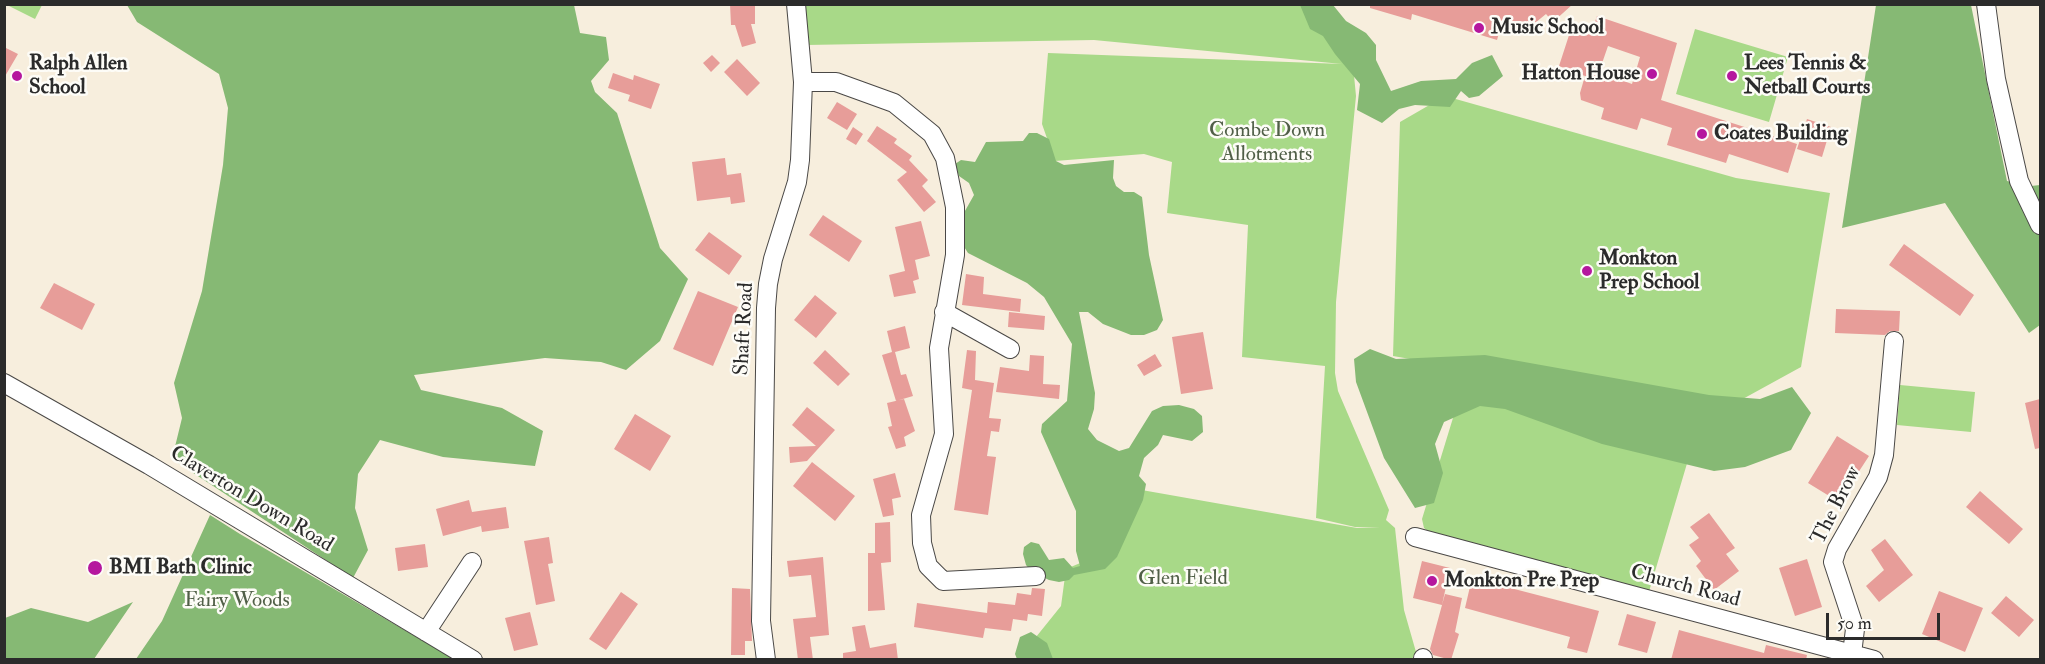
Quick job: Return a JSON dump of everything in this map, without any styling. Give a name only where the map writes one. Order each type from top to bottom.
[{"type":"street","name":"Shaft Road","points":[[766,660],[761,621],[761,574],[768,284],[797,182],[803,118],[803,81],[796,4]]},
{"type":"street","points":[[1986,4],[1996,79],[2019,181],[2040,225]]},
{"type":"street","points":[[803,81],[836,82],[894,103],[932,134],[945,158],[955,207],[955,255],[939,348],[944,434],[920,527],[928,566],[943,581],[953,582],[1035,576]]},
{"type":"street","points":[[944,312],[1010,349]]},
{"type":"street","name":"The Brow","points":[[1852,654],[1855,639],[1854,624],[1833,562],[1837,549],[1878,477],[1884,455],[1894,340]]},
{"type":"street","name":"Claverton Down Road","points":[[4,383],[149,465],[473,660]]},
{"type":"street","name":"Church Road","points":[[1415,537],[1808,652],[1852,654],[1874,660]]},
{"type":"street","points":[[426,632],[472,562]]},
{"type":"green space","points":[[42,4],[35,19],[7,5]]},
{"type":"green space","points":[[127,5],[574,5],[580,33],[606,37],[609,60],[591,81],[595,92],[617,113],[660,248],[688,279],[660,341],[626,370],[601,362],[545,358],[414,375],[421,390],[502,408],[543,431],[535,466],[443,457],[380,440],[358,474],[355,508],[368,550],[353,578],[172,459],[182,418],[174,383],[202,291],[223,165],[228,108],[219,74],[137,22]]},
{"type":"green space","points":[[803,5],[1312,5],[1353,65],[1356,96],[1336,302],[1335,373],[1338,391],[1389,510],[1386,520],[1395,528],[1404,610],[1416,652],[1412,659],[1026,660],[1036,637],[1061,606],[1066,569],[1104,553],[1136,489],[1357,528],[1380,528],[1355,527],[1316,518],[1325,366],[1242,357],[1248,225],[1167,213],[1172,162],[1144,154],[1055,161],[1042,124],[1048,53],[1342,64],[1094,40],[806,45]]},
{"type":"green space","points":[[1300,5],[1333,5],[1346,21],[1366,33],[1376,45],[1376,60],[1391,91],[1421,81],[1456,79],[1472,63],[1492,55],[1503,76],[1479,96],[1469,98],[1461,91],[1450,107],[1415,105],[1399,109],[1382,123],[1357,110],[1360,84],[1323,36],[1310,29]]},
{"type":"green space","points":[[1876,5],[1971,5],[2007,181],[2031,186],[2040,185],[2040,325],[2029,333],[1945,203],[1842,228]]},
{"type":"green space","name":"Lees Tennis & Netball Courts","points":[[1695,29],[1788,57],[1769,122],[1676,94]]},
{"type":"green space","points":[[1445,96],[1736,178],[1830,193],[1801,367],[1699,423],[1648,595],[1431,534],[1424,528],[1422,519],[1468,369],[1393,356],[1400,122]]},
{"type":"green space","points":[[1029,133],[1037,133],[1049,139],[1056,161],[1064,165],[1114,160],[1113,178],[1116,186],[1124,192],[1134,192],[1142,197],[1149,255],[1163,320],[1157,330],[1144,335],[1131,335],[1103,324],[1088,312],[1079,312],[1095,393],[1094,409],[1088,429],[1097,440],[1119,451],[1129,448],[1152,411],[1163,406],[1179,405],[1194,409],[1202,416],[1203,432],[1192,441],[1163,435],[1158,445],[1144,458],[1139,476],[1146,484],[1143,500],[1117,557],[1105,569],[1074,575],[1069,580],[1059,582],[1032,572],[1026,565],[1023,554],[1024,547],[1031,542],[1039,544],[1049,560],[1064,558],[1073,568],[1080,566],[1076,551],[1076,511],[1041,432],[1042,424],[1067,401],[1072,344],[1044,297],[1027,283],[968,253],[961,242],[961,218],[974,195],[969,183],[959,176],[955,164],[961,160],[975,162],[986,142],[1023,141]]},
{"type":"green space","points":[[1370,349],[1396,359],[1485,355],[1709,395],[1760,399],[1792,387],[1811,413],[1791,450],[1745,467],[1714,471],[1602,444],[1505,409],[1480,406],[1444,422],[1435,444],[1443,473],[1434,503],[1415,508],[1384,458],[1356,382],[1354,359]]},
{"type":"green space","points":[[1900,385],[1975,392],[1971,432],[1897,425]]},
{"type":"green space","name":"Fairy Woods","points":[[210,515],[454,659],[136,659],[162,621]]},
{"type":"green space","points":[[133,602],[94,659],[5,659],[5,618],[31,608],[88,622]]},
{"type":"green space","points":[[1031,632],[1047,643],[1053,659],[1017,659],[1015,654],[1020,637]]},
{"type":"building","points":[[730,4],[755,4],[755,24],[751,24],[756,43],[742,47],[735,25],[731,25]]},
{"type":"building","name":"Music School","points":[[1370,4],[1573,4],[1553,22],[1546,14],[1530,27],[1521,24],[1519,30],[1501,26],[1497,40],[1412,14],[1411,20],[1370,8]]},
{"type":"building","points":[[1597,16],[1677,43],[1661,100],[1797,144],[1788,173],[1729,154],[1726,163],[1667,145],[1672,128],[1641,118],[1637,130],[1601,119],[1604,108],[1581,100],[1580,93],[1585,76],[1559,66],[1572,26],[1591,33]],"holes":[[[1608,46],[1640,57],[1632,84],[1599,72]]]},
{"type":"building","points":[[4,47],[18,54],[4,78]]},
{"type":"building","points":[[712,55],[720,63],[711,72],[703,63]]},
{"type":"building","points":[[737,59],[760,83],[747,96],[724,72]]},
{"type":"building","points":[[613,73],[633,80],[634,75],[660,84],[651,109],[628,101],[630,95],[608,88]]},
{"type":"building","points":[[837,102],[857,114],[847,130],[827,118]]},
{"type":"building","points":[[1807,119],[1831,127],[1822,157],[1797,149]]},
{"type":"building","points":[[877,126],[897,139],[894,143],[912,156],[909,160],[928,180],[922,186],[936,202],[924,212],[897,180],[907,172],[867,141]]},
{"type":"building","points":[[853,127],[863,134],[856,145],[846,139]]},
{"type":"building","points":[[725,158],[727,175],[741,173],[745,202],[731,204],[730,197],[697,201],[692,162]]},
{"type":"building","points":[[823,215],[862,241],[849,262],[809,235]]},
{"type":"building","points":[[921,221],[930,256],[915,260],[919,279],[913,281],[916,293],[894,297],[889,275],[905,271],[895,227]]},
{"type":"building","points":[[709,232],[742,256],[729,275],[695,250]]},
{"type":"building","points":[[1904,244],[1974,295],[1960,316],[1889,265]]},
{"type":"building","points":[[966,274],[984,277],[983,294],[1021,299],[1020,312],[962,305]]},
{"type":"building","points":[[54,283],[95,304],[82,330],[40,308]]},
{"type":"building","points":[[698,291],[738,307],[713,366],[673,349]]},
{"type":"building","points":[[815,295],[837,313],[816,338],[794,320]]},
{"type":"building","points":[[1836,309],[1900,311],[1899,331],[1890,331],[1885,335],[1835,333]]},
{"type":"building","points":[[1009,312],[1045,316],[1044,330],[1008,327]]},
{"type":"building","points":[[905,326],[910,348],[895,352],[901,375],[906,374],[913,396],[896,401],[882,355],[892,352],[887,331]]},
{"type":"building","points":[[1203,332],[1213,389],[1181,394],[1172,337]]},
{"type":"building","points":[[825,350],[850,374],[838,386],[813,363]]},
{"type":"building","points":[[967,350],[976,351],[975,380],[994,383],[989,418],[1001,419],[999,432],[991,431],[987,456],[996,457],[988,515],[954,510],[972,390],[962,388]]},
{"type":"building","points":[[1155,354],[1162,366],[1144,376],[1137,365]]},
{"type":"building","points":[[1030,355],[1044,356],[1043,384],[1060,385],[1059,399],[996,392],[1000,367],[1029,371]]},
{"type":"building","points":[[904,399],[915,431],[904,437],[906,446],[896,449],[888,427],[892,426],[887,403]]},
{"type":"building","points":[[2040,399],[2040,448],[2035,449],[2025,403]]},
{"type":"building","points":[[807,407],[835,430],[807,461],[790,463],[789,447],[816,446],[792,425]]},
{"type":"building","points":[[635,414],[671,436],[650,471],[614,449]]},
{"type":"building","points":[[1837,436],[1869,456],[1839,502],[1808,483]]},
{"type":"building","points":[[812,462],[855,496],[835,521],[793,486]]},
{"type":"building","points":[[895,473],[901,497],[892,499],[894,515],[883,517],[873,479]]},
{"type":"building","points":[[1980,491],[2023,529],[2009,544],[1966,507]]},
{"type":"building","points":[[469,500],[472,512],[506,507],[509,528],[482,532],[481,526],[443,536],[436,509]]},
{"type":"building","points":[[1709,513],[1735,548],[1726,554],[1739,571],[1714,590],[1696,566],[1701,561],[1689,545],[1699,538],[1690,527]]},
{"type":"building","points":[[890,522],[891,562],[881,563],[885,610],[868,611],[868,553],[875,553],[875,523]]},
{"type":"building","points":[[549,537],[553,563],[548,564],[555,601],[536,605],[524,541]]},
{"type":"building","points":[[1885,539],[1913,575],[1879,602],[1866,586],[1884,570],[1871,550]]},
{"type":"building","points":[[425,544],[428,567],[398,571],[395,548]]},
{"type":"building","points":[[823,557],[829,635],[810,637],[813,660],[798,660],[793,619],[816,617],[811,575],[789,577],[787,561]]},
{"type":"building","points":[[1807,559],[1822,607],[1795,616],[1779,568]]},
{"type":"building","name":"Monkton Pre Prep","points":[[1422,561],[1450,568],[1442,605],[1413,598]]},
{"type":"building","points":[[1472,578],[1599,611],[1587,653],[1567,648],[1570,637],[1465,608]]},
{"type":"building","points":[[732,588],[750,589],[752,641],[745,641],[745,655],[731,655]]},
{"type":"building","points":[[1032,588],[1045,589],[1042,616],[1028,614],[1027,621],[1013,619],[1011,631],[985,628],[983,638],[914,627],[917,603],[987,613],[988,602],[1015,605],[1017,593],[1031,595]]},
{"type":"building","points":[[1939,591],[1983,608],[1965,652],[1922,634]]},
{"type":"building","points":[[621,592],[638,604],[606,650],[589,639]]},
{"type":"building","points":[[1445,594],[1462,598],[1455,632],[1459,634],[1451,660],[1433,655],[1430,649]]},
{"type":"building","points":[[2006,596],[2034,620],[2019,637],[1991,613]]},
{"type":"building","points":[[530,612],[538,645],[514,651],[505,618]]},
{"type":"building","points":[[1627,614],[1656,622],[1647,653],[1618,645]]},
{"type":"building","points":[[865,625],[870,648],[896,643],[898,660],[843,660],[843,653],[856,651],[852,627]]},
{"type":"building","points":[[1679,630],[1764,653],[1766,645],[1807,655],[1806,660],[1671,660]]},
{"type":"place","name":"Music School","points":[[1479,28]]},
{"type":"place","name":"Hatton House","points":[[1652,74]]},
{"type":"place","name":"Ralph Allen School","points":[[17,76]]},
{"type":"place","name":"Lees Tennis & Netball Courts","points":[[1732,76]]},
{"type":"place","name":"Coates Building","points":[[1702,134]]},
{"type":"place","name":"Monkton Prep School","points":[[1587,271]]},
{"type":"place","name":"BMI Bath Clinic","points":[[95,568]]},
{"type":"place","name":"Monkton Pre Prep","points":[[1432,581]]},
{"type":"park label","name":"Combe Down Allotments","points":[[1267,143]]},
{"type":"park label","name":"Glen Field","points":[[1183,579]]}]
